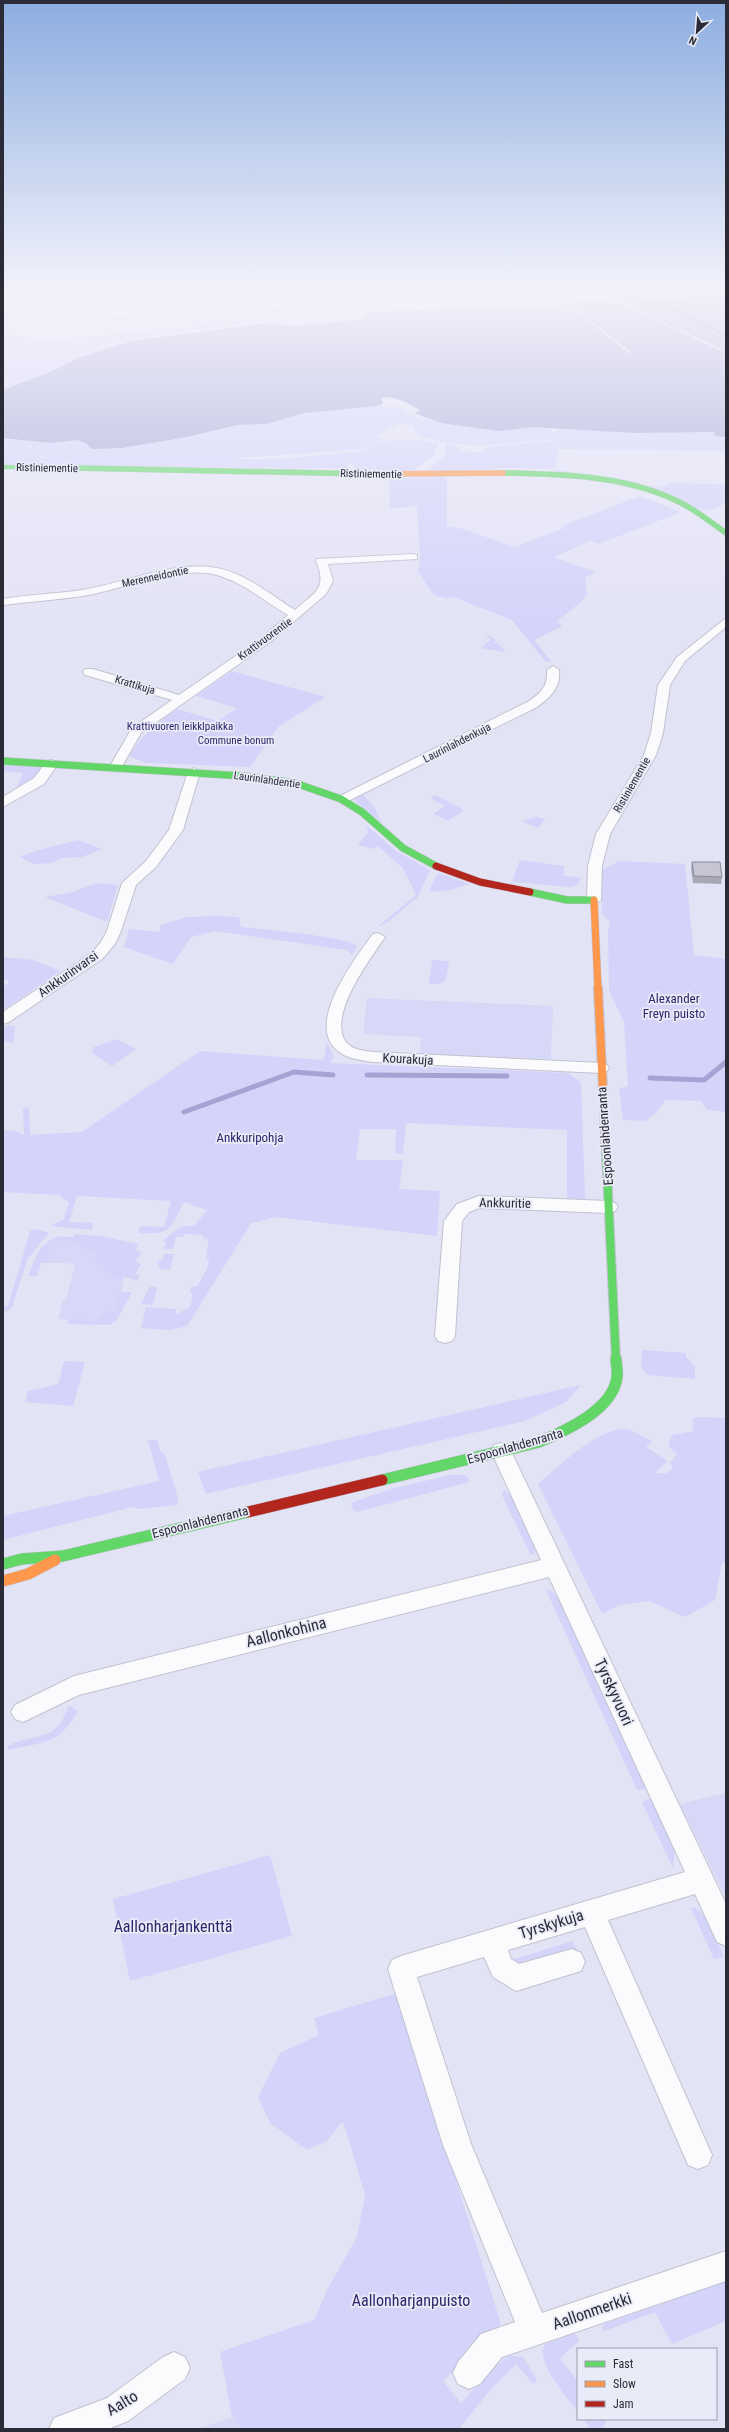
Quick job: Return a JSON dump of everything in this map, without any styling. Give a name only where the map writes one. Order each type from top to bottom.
[{"type":"street","name":"Ristiniementie","points":[[3,467],[397,474],[509,472],[558,474],[617,483],[664,496],[695,510],[726,533]]},
{"type":"street","name":"Krattivuorentie","points":[[115,768],[136,731],[266,640],[296,616],[322,592],[328,582],[328,574],[321,561],[413,557]]},
{"type":"street","name":"Merenneidontie","points":[[3,602],[78,594],[184,571],[207,569],[223,572],[233,577],[296,616]]},
{"type":"street","name":"Ristiniementie","points":[[594,900],[595,866],[603,834],[650,755],[657,733],[664,684],[681,659],[726,621]]},
{"type":"street","name":"Laurinlahdenkuja","points":[[341,799],[533,704],[548,691],[552,684],[553,670]]},
{"type":"street","name":"Krattikuja","points":[[89,672],[180,699]]},
{"type":"street","name":"Laurinlahdentie","points":[[3,761],[194,772],[278,779],[316,788],[341,799],[362,812],[403,848],[439,868],[480,882],[551,896],[572,894],[594,900]]},
{"type":"street","points":[[3,803],[39,781],[52,764]]},
{"type":"street","name":"Ankkurinvarsi","points":[[3,1019],[97,956],[108,944],[129,883],[151,864],[176,830],[194,772]]},
{"type":"street","name":"Espoonlahdenranta","points":[[3,1564],[22,1559],[63,1556],[190,1524],[501,1451],[566,1432],[598,1410],[608,1399],[615,1386],[617,1378],[601,1068],[601,1014],[594,900]]},
{"type":"street","name":"Kourakuja","points":[[378,937],[352,973],[341,996],[334,1034],[340,1045],[352,1052],[373,1057],[601,1068]]},
{"type":"street","name":"Ankkuritie","points":[[445,1336],[453,1221],[457,1213],[463,1207],[478,1202],[609,1207]]},
{"type":"street","name":"Tyrskyvuori","points":[[501,1451],[726,1933]]},
{"type":"street","name":"Espoonlahdenranta","points":[[3,1581],[28,1574],[63,1556]]},
{"type":"street","name":"Aallonkohina","points":[[23,1712],[74,1686],[555,1566]]},
{"type":"street","name":"Tyrskykuja","points":[[534,2331],[457,2145],[401,1969],[700,1880]]},
{"type":"street","points":[[592,1912],[698,2155]]},
{"type":"street","points":[[492,1942],[502,1968],[516,1978],[572,1962]]},
{"type":"street","name":"Aallonmerkki","points":[[469,2373],[492,2345],[726,2266]]},
{"type":"street","name":"Aalto","points":[[65,2429],[116,2410],[174,2368]]},
{"type":"shaded area","points":[[3,402],[382,402],[383,404],[305,413],[266,424],[237,425],[187,437],[122,448],[91,449],[87,444],[78,440],[50,443],[3,438]]},
{"type":"shaded area","points":[[407,402],[726,402],[726,437],[715,436],[715,432],[634,433],[533,427],[499,431],[441,423],[415,413],[420,410]]},
{"type":"shaded area","points":[[367,998],[553,1006],[551,1059],[420,1054],[421,1037],[363,1034]]},
{"type":"shaded area","points":[[59,1236],[73,1237],[94,1252],[117,1279],[124,1280],[116,1311],[109,1310],[97,1316],[96,1321],[58,1319],[63,1300],[66,1300],[75,1265],[66,1263],[42,1263],[48,1241]]},
{"type":"shaded area","points":[[726,1793],[726,1897],[680,1804]]},
{"type":"shaded area","points":[[236,2416],[280,2429],[198,2429]]},
{"type":"green space","points":[[3,402],[382,402],[383,404],[378,406],[400,407],[424,422],[420,415],[415,413],[420,410],[406,402],[420,402],[421,415],[429,420],[555,422],[551,432],[557,431],[561,423],[726,412],[726,451],[559,449],[554,469],[606,479],[608,476],[641,483],[635,486],[553,472],[553,469],[506,468],[426,472],[444,456],[446,444],[458,446],[461,451],[480,452],[488,447],[571,439],[552,439],[493,445],[453,444],[434,440],[416,433],[413,426],[400,424],[377,435],[381,440],[363,449],[227,459],[279,459],[359,452],[382,441],[419,440],[439,443],[433,456],[410,473],[373,470],[357,471],[352,463],[348,463],[350,469],[3,465]]},
{"type":"green space","points":[[443,477],[447,479],[447,526],[463,529],[515,547],[564,528],[562,526],[640,496],[681,512],[599,544],[590,541],[554,557],[595,572],[585,578],[587,594],[582,601],[557,621],[562,626],[534,640],[551,661],[546,662],[512,620],[453,597],[448,599],[434,595],[418,572],[420,558],[417,506],[390,509],[389,478]]},
{"type":"green space","points":[[671,483],[726,484],[726,502],[718,508],[704,511],[644,488],[651,485],[661,488]]},
{"type":"green space","points":[[491,635],[490,636],[497,641],[494,641],[495,643],[498,643],[505,652],[481,648],[492,639],[485,637]]},
{"type":"green space","name":"Commune bonum","points":[[232,671],[325,697],[278,727],[250,767],[146,763],[129,756],[150,730],[177,709],[218,721],[237,708],[196,696]]},
{"type":"green space","points":[[3,765],[40,767],[44,769],[39,777],[15,791],[23,773],[3,771]]},
{"type":"green space","points":[[361,793],[373,805],[382,823],[356,802],[355,799]]},
{"type":"green space","points":[[435,795],[461,808],[463,811],[448,821],[433,814],[445,806],[430,798]]},
{"type":"green space","points":[[537,817],[545,819],[538,828],[521,821]]},
{"type":"green space","points":[[366,825],[396,851],[430,870],[417,898],[389,921],[376,928],[416,895],[403,868],[377,846],[373,849],[358,845],[368,832]]},
{"type":"green space","points":[[78,840],[102,849],[82,857],[61,858],[52,863],[34,864],[20,857],[41,849]]},
{"type":"green space","points":[[520,860],[565,866],[563,875],[582,878],[576,885],[570,887],[512,882]]},
{"type":"green space","name":"Alexander Freyn puisto","points":[[619,861],[685,864],[694,955],[726,959],[726,1112],[707,1110],[701,1101],[665,1100],[657,1112],[645,1121],[623,1120],[619,1089],[628,1086],[624,1022],[609,991],[608,929],[610,922],[602,914],[602,870]]},
{"type":"green space","points":[[438,873],[470,884],[450,890],[432,892],[429,890]]},
{"type":"green space","points":[[96,883],[118,885],[107,922],[45,897],[73,892]]},
{"type":"green space","points":[[187,917],[239,917],[241,927],[322,937],[351,943],[357,946],[352,955],[347,950],[215,931],[191,937],[173,964],[124,947],[129,929],[159,932],[161,925]]},
{"type":"green space","points":[[3,957],[33,960],[61,971],[3,1010],[3,985],[7,985],[9,981],[3,979]]},
{"type":"green space","points":[[432,960],[449,961],[446,980],[439,984],[429,984]]},
{"type":"green space","points":[[8,1025],[15,1027],[13,1043],[3,1041],[3,1028]]},
{"type":"green space","points":[[117,1039],[136,1049],[112,1066],[92,1053],[94,1047]]},
{"type":"green space","name":"Ankkuripohja","points":[[327,1042],[334,1057],[330,1063],[568,1073],[581,1082],[585,1199],[567,1198],[567,1130],[406,1123],[403,1154],[395,1153],[396,1129],[360,1129],[356,1160],[403,1160],[399,1189],[440,1191],[437,1236],[275,1217],[249,1224],[250,1225],[187,1326],[170,1330],[141,1328],[146,1307],[176,1309],[175,1315],[190,1307],[193,1294],[190,1293],[191,1287],[198,1286],[208,1264],[209,1260],[206,1259],[209,1239],[203,1238],[203,1235],[184,1234],[183,1237],[176,1237],[173,1249],[164,1249],[166,1242],[162,1241],[180,1227],[195,1225],[207,1210],[184,1202],[172,1224],[164,1231],[158,1233],[138,1233],[140,1226],[164,1227],[171,1201],[77,1196],[69,1222],[93,1223],[92,1230],[50,1226],[63,1220],[69,1203],[59,1195],[3,1192],[3,1130],[16,1131],[24,1135],[23,1108],[29,1107],[30,1135],[82,1132],[200,1051],[322,1060],[324,1058]]},
{"type":"green space","points":[[35,1229],[49,1233],[28,1258],[12,1307],[8,1311],[3,1311],[3,1306],[8,1306],[30,1231]]},
{"type":"green space","points":[[75,1234],[100,1236],[139,1244],[135,1250],[142,1252],[135,1262],[141,1264],[135,1274],[140,1275],[137,1281],[123,1276],[124,1280],[117,1279],[92,1257],[94,1252],[87,1251],[79,1244],[80,1242],[58,1240],[49,1243],[48,1254],[45,1257],[49,1258],[47,1263],[41,1263],[37,1276],[28,1276],[35,1258],[43,1246],[54,1239],[73,1237]]},
{"type":"green space","points":[[164,1254],[174,1254],[170,1270],[161,1269],[156,1261],[162,1261]]},
{"type":"green space","points":[[149,1287],[157,1287],[153,1305],[141,1304]]},
{"type":"green space","points":[[120,1292],[132,1292],[117,1320],[110,1325],[68,1324],[67,1319],[96,1321],[97,1316],[109,1310],[116,1311]]},
{"type":"green space","points":[[642,1350],[686,1353],[686,1357],[695,1366],[695,1379],[648,1375],[641,1367]]},
{"type":"green space","points":[[64,1361],[85,1362],[73,1406],[25,1402],[28,1391],[58,1384]]},
{"type":"green space","points":[[581,1385],[566,1402],[525,1421],[206,1494],[198,1472]]},
{"type":"green space","points":[[693,1418],[726,1418],[726,1562],[722,1563],[715,1600],[685,1617],[649,1601],[619,1605],[602,1614],[538,1484],[594,1439],[619,1429],[633,1431],[652,1441],[646,1447],[668,1461],[655,1473],[667,1473],[673,1468],[670,1463],[677,1454],[668,1446],[672,1435],[693,1431]]},
{"type":"green space","points":[[148,1440],[157,1440],[160,1450],[165,1455],[178,1498],[177,1505],[139,1509],[132,1507],[3,1540],[3,1516],[159,1481]]},
{"type":"green space","points":[[450,1475],[466,1475],[470,1482],[357,1512],[353,1510],[351,1503],[391,1489]]},
{"type":"green space","points":[[504,1489],[512,1497],[536,1548],[533,1555],[530,1554],[502,1495]]},
{"type":"green space","points":[[546,1590],[552,1591],[561,1600],[648,1789],[637,1790]]},
{"type":"green space","points":[[69,1705],[78,1711],[71,1722],[57,1736],[41,1743],[8,1750],[8,1746],[14,1743],[52,1731],[61,1722]]},
{"type":"green space","points":[[652,1798],[675,1849],[673,1868],[642,1802]]},
{"type":"green space","name":"Aallonharjankenttä","points":[[270,1855],[292,1936],[130,1981],[113,1899]]},
{"type":"green space","points":[[695,1907],[707,1919],[724,1957],[714,1959],[691,1908]]},
{"type":"green space","points":[[573,1941],[577,1951],[516,1968],[505,1962]]},
{"type":"green space","name":"Aallonharjanpuisto","points":[[397,1993],[501,2324],[443,2381],[461,2403],[491,2370],[509,2355],[523,2357],[537,2379],[536,2382],[533,2384],[516,2364],[491,2389],[459,2429],[239,2429],[236,2416],[232,2417],[220,2352],[314,2320],[327,2290],[357,2237],[365,2195],[345,2127],[342,2122],[327,2141],[307,2150],[270,2123],[258,2097],[280,2053],[319,2035],[314,2018]]},
{"type":"green space","points":[[726,2281],[726,2321],[672,2344],[655,2312],[602,2332],[604,2324]]},
{"type":"green space","points":[[571,2333],[577,2335],[579,2341],[560,2358],[577,2381],[577,2411],[553,2378],[543,2357],[543,2349],[547,2342]]},
{"type":"green space","points":[[584,2420],[605,2420],[606,2422],[602,2429],[590,2429]]},
{"type":"building","points":[[692,862],[720,862],[722,877],[694,876]]},
{"type":"waterway","points":[[650,1078],[704,1080],[726,1062]]},
{"type":"waterway","points":[[184,1112],[294,1072],[333,1075]]},
{"type":"waterway","points":[[367,1075],[507,1076]]},
{"type":"traffic: fast","points":[[3,467],[372,474]]},
{"type":"traffic: fast","points":[[503,473],[577,476],[602,479],[651,490],[674,499],[696,511],[726,533]]},
{"type":"traffic: fast","points":[[3,761],[243,776],[295,783],[341,799],[362,812],[403,848],[436,866]]},
{"type":"traffic: fast","points":[[530,892],[567,900],[594,900]]},
{"type":"traffic: fast","points":[[382,1480],[539,1442],[563,1432],[597,1411],[612,1391],[617,1378],[606,1151]]},
{"type":"traffic: fast","points":[[3,1564],[22,1559],[63,1556],[248,1512]]},
{"type":"traffic: slow","points":[[372,474],[503,473]]},
{"type":"traffic: slow","points":[[594,900],[606,1151]]},
{"type":"traffic: slow","points":[[3,1581],[28,1574],[55,1560]]},
{"type":"traffic: jam","points":[[436,866],[480,882],[530,892]]},
{"type":"traffic: jam","points":[[248,1512],[382,1480]]},
{"type":"park label","name":"Krattivuoren leikkIpaikka","points":[[180,726]]}]
